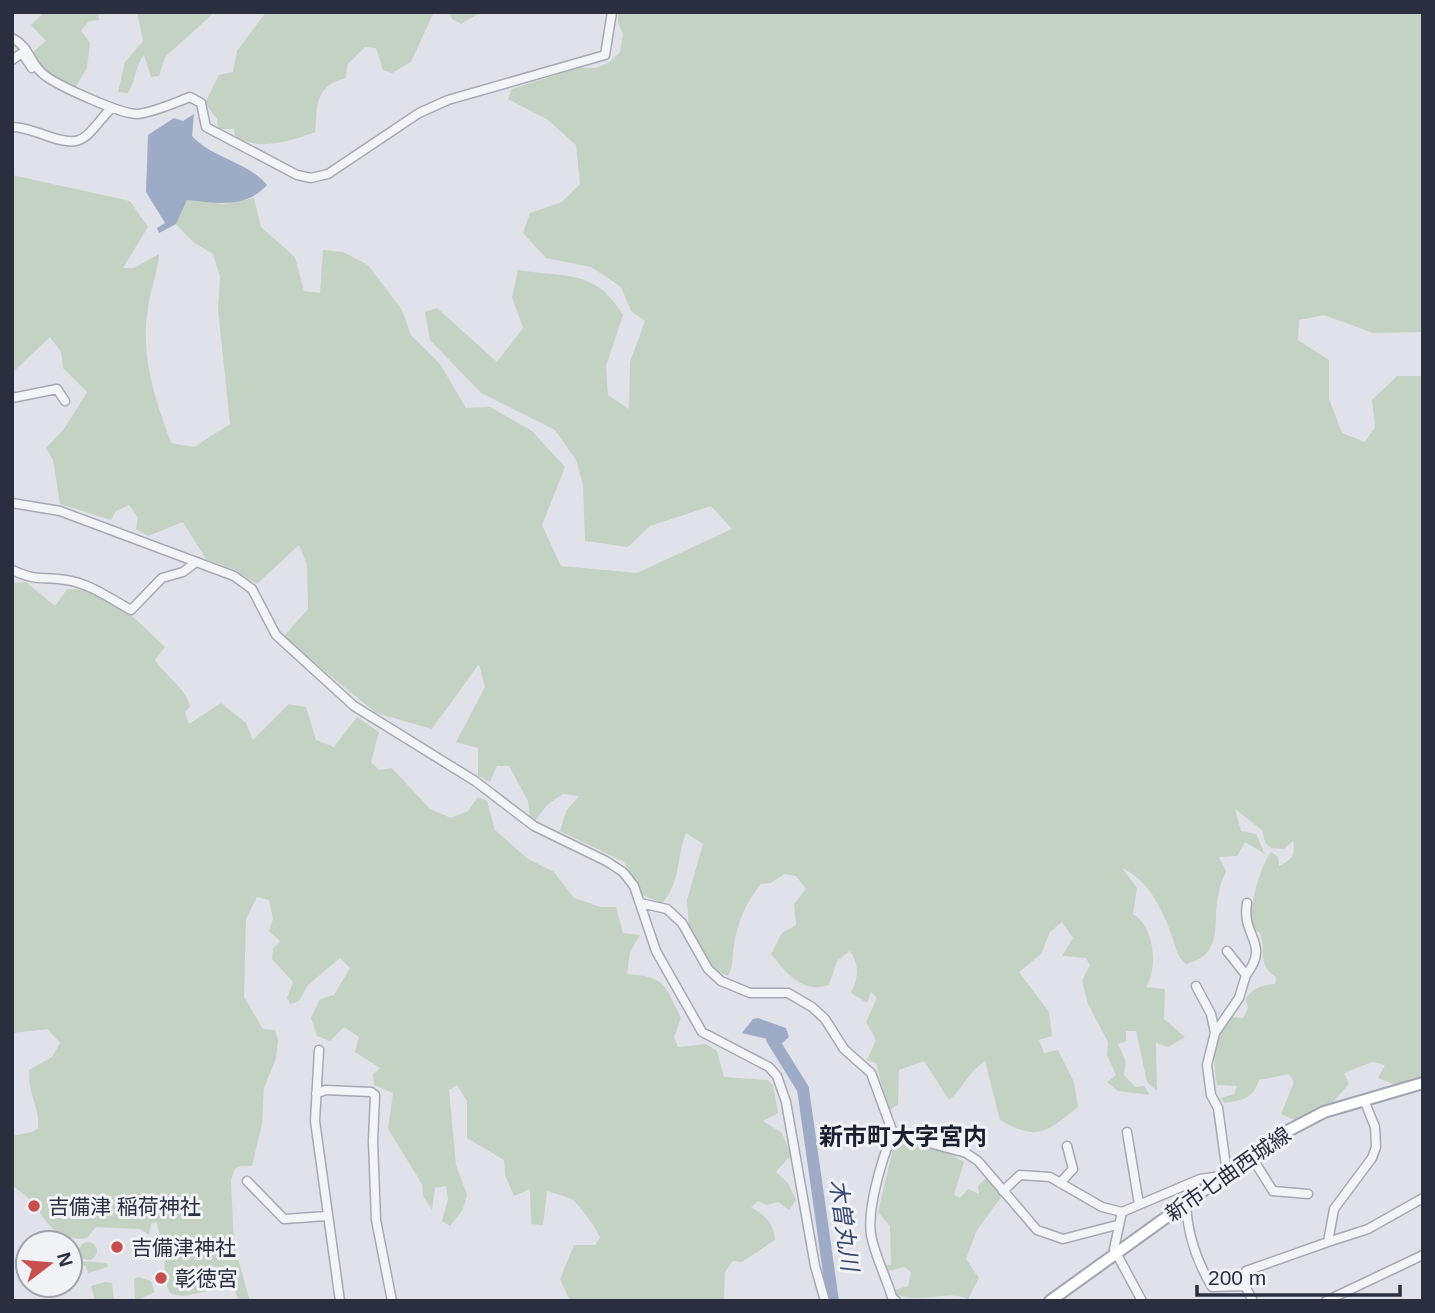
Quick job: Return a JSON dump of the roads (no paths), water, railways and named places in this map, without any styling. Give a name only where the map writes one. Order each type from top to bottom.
[{"type":"main road","name":"新市七曲西城線","points":[[1050,1301],[1282,1134],[1324,1112],[1423,1083]]},
{"type":"street","points":[[12,60],[22,53],[38,76],[125,113],[140,114],[190,97],[201,103],[206,127],[284,169],[311,178],[328,174],[419,113],[449,100],[605,55],[612,12]]},
{"type":"street","points":[[12,38],[24,44],[35,64],[51,80]]},
{"type":"street","points":[[12,127],[30,130],[66,144],[75,143],[85,138],[111,108]]},
{"type":"street","points":[[12,398],[57,389],[65,401]]},
{"type":"street","points":[[12,503],[60,511],[234,576],[252,589],[276,635],[354,706],[475,781],[534,826],[606,860],[623,872],[640,903],[656,951],[702,1032],[720,1044],[761,1061],[777,1076],[783,1089],[815,1266],[825,1301]]},
{"type":"street","points":[[12,570],[33,580],[66,580],[87,586],[131,610],[162,578],[183,572],[196,562]]},
{"type":"street","points":[[640,903],[667,909],[682,923],[708,969],[720,981],[750,993],[788,993],[812,1007],[824,1019],[844,1049],[871,1073],[893,1133],[886,1150],[871,1217],[872,1236],[892,1297],[896,1301]]},
{"type":"street","points":[[1003,1191],[1020,1175],[1050,1177],[1102,1207],[1122,1212],[1200,1179],[1224,1174],[1218,1108],[1211,1096],[1207,1065],[1215,1033],[1239,998],[1246,975],[1256,962],[1257,943],[1247,928],[1247,904]]},
{"type":"street","points":[[1227,951],[1246,975]]},
{"type":"street","points":[[1196,986],[1211,1014],[1215,1033]]},
{"type":"street","points":[[319,1050],[315,1121],[340,1301]]},
{"type":"street","points":[[316,1094],[325,1090],[371,1092],[375,1095],[373,1141],[376,1220],[392,1301]]},
{"type":"street","points":[[1328,1242],[1334,1209],[1372,1158],[1376,1147],[1375,1126],[1364,1100]]},
{"type":"street","points":[[1127,1132],[1139,1204]]},
{"type":"street","points":[[893,1133],[966,1153],[978,1161],[1030,1225],[1063,1239],[1117,1225]]},
{"type":"street","points":[[1060,1183],[1073,1169],[1067,1146]]},
{"type":"street","points":[[1251,1156],[1273,1191],[1308,1194]]},
{"type":"street","points":[[247,1181],[284,1219],[327,1216]]},
{"type":"street","points":[[1253,1301],[1245,1286],[1246,1271],[1368,1229],[1423,1198]]},
{"type":"street","points":[[1186,1202],[1187,1222],[1197,1261],[1212,1287],[1245,1286]]},
{"type":"street","points":[[1122,1212],[1117,1225],[1114,1249],[1142,1301]]},
{"type":"street","points":[[1326,1301],[1423,1255]]},
{"type":"water","points":[[194,114],[192,136],[209,150],[250,171],[267,185],[250,198],[230,203],[187,200],[176,224],[159,233],[157,228],[165,223],[146,192],[148,135],[174,118],[183,121]]},
{"type":"water","points":[[758,1018],[786,1028],[789,1037],[779,1046],[772,1040],[742,1033],[753,1019]]},
{"type":"waterway","name":"木曽丸川","points":[[772,1039],[803,1089],[833,1301]]},
{"type":"place","name":"吉備津 稲荷神社","points":[[34,1206]]},
{"type":"place","name":"吉備津神社","points":[[117,1247]]},
{"type":"place","name":"彰徳宮","points":[[161,1278]]},
{"type":"district","name":"新市町大字宮内","points":[[903,1136]]}]
